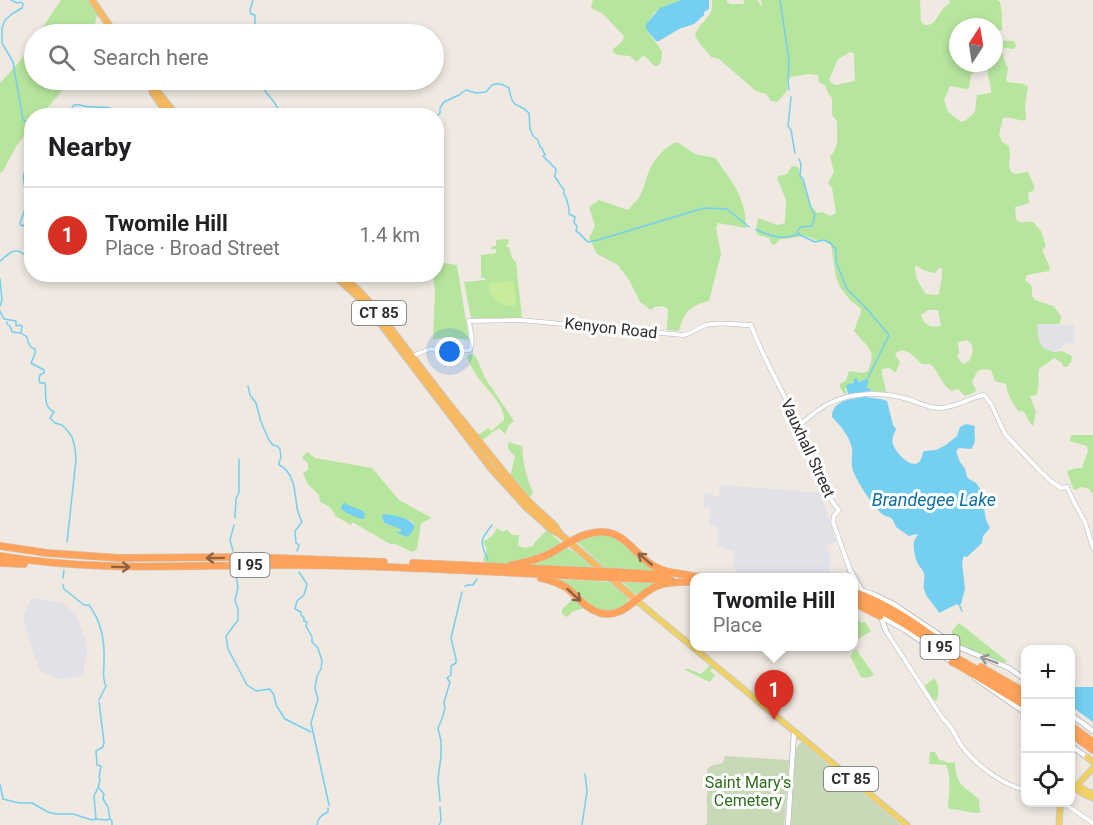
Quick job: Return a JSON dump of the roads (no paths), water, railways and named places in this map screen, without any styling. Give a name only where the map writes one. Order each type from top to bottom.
[{"type":"highway","points":[[92,0],[108,24]]},
{"type":"highway","points":[[152,90],[163,108]]},
{"type":"highway","points":[[155,90],[171,108]]},
{"type":"highway","name":"CT 85","points":[[342,282],[363,302],[410,358],[466,430],[490,467],[518,498],[550,528],[613,575],[636,600]]},
{"type":"highway","name":"CT 85","points":[[349,282],[374,307],[410,358]]},
{"type":"highway","points":[[462,566],[513,565],[525,562],[550,554],[569,542],[597,532],[613,534],[623,539],[652,566],[690,579]]},
{"type":"highway","points":[[0,541],[47,553]]},
{"type":"highway","name":"I 95","points":[[0,546],[47,553],[119,558],[291,558],[591,571],[613,575],[690,580]]},
{"type":"highway","name":"I 95","points":[[0,556],[83,566],[144,568],[334,566],[690,580]]},
{"type":"highway","points":[[0,562],[83,566]]},
{"type":"highway","points":[[500,573],[549,580],[568,590],[588,608],[606,614],[618,613],[627,609],[644,593],[657,586],[690,580]]},
{"type":"highway","name":"I 95","points":[[858,594],[897,612],[955,651],[1021,690]]},
{"type":"highway","name":"I 95","points":[[858,602],[901,621],[1024,699]]},
{"type":"highway","points":[[858,603],[880,616]]},
{"type":"highway","points":[[952,662],[1021,703]]},
{"type":"highway","points":[[1075,728],[1093,742]]},
{"type":"highway","points":[[1075,736],[1093,750]]},
{"type":"main road","points":[[858,584],[864,591]]},
{"type":"main road","points":[[858,589],[900,608],[957,646],[1007,667],[1021,677]]},
{"type":"main road","name":"CT 85","points":[[636,600],[690,645]]},
{"type":"main road","points":[[880,616],[894,623],[1021,710]]},
{"type":"main road","points":[[880,616],[886,632]]},
{"type":"main road","points":[[886,632],[887,626],[894,623]]},
{"type":"main road","name":"CT 85","points":[[697,651],[907,825]]},
{"type":"main road","points":[[1075,717],[1093,731]]},
{"type":"main road","points":[[788,825],[794,733]]},
{"type":"main road","points":[[1075,748],[1093,762]]},
{"type":"main road","points":[[1075,787],[1093,769]]},
{"type":"main road","points":[[1075,788],[1093,793]]},
{"type":"main road","points":[[1075,789],[1093,798]]},
{"type":"main road","points":[[1059,825],[1061,807]]},
{"type":"street","name":"Kenyon Road","points":[[410,358],[430,349],[470,350],[472,341],[469,321],[520,320],[683,335],[711,324],[752,325]]},
{"type":"street","name":"Vauxhall Street","points":[[752,325],[798,426],[820,482],[839,510],[833,522],[850,570]]},
{"type":"street","points":[[798,426],[828,404],[857,395],[901,397],[928,407],[939,408],[984,395],[1010,440],[1052,482],[1059,487],[1067,487],[1085,522],[1093,548]]},
{"type":"street","points":[[886,632],[963,748],[980,765],[1006,783],[1021,789]]},
{"type":"street","points":[[1068,807],[1093,823]]},
{"type":"water","points":[[681,0],[709,0],[709,9],[694,24],[656,41],[646,29],[646,24],[660,8]]},
{"type":"water","points":[[856,377],[859,382],[868,379],[866,387],[871,391],[848,394],[846,386],[853,383]]},
{"type":"water","name":"Brandegee Lake","points":[[865,397],[887,401],[896,429],[892,440],[894,447],[900,456],[913,464],[920,461],[924,451],[936,450],[946,445],[957,436],[960,427],[966,424],[975,426],[975,441],[971,449],[959,448],[956,451],[967,477],[981,490],[986,520],[990,528],[983,536],[982,543],[967,557],[964,556],[962,562],[965,589],[961,604],[939,613],[925,592],[924,574],[915,555],[914,544],[918,535],[909,536],[896,527],[891,518],[881,513],[872,503],[853,470],[852,448],[849,439],[832,417],[835,407],[843,401]]},
{"type":"water","points":[[344,502],[363,511],[364,519],[342,510]]},
{"type":"water","points":[[383,514],[408,520],[414,525],[414,529],[408,537],[397,533],[401,529],[384,523]]},
{"type":"water","points":[[1075,687],[1093,687],[1093,722],[1075,709]]},
{"type":"waterway","points":[[11,0],[23,4],[22,8],[5,20],[2,28],[2,43],[13,62],[24,120]]},
{"type":"waterway","points":[[253,0],[250,10],[251,14],[255,15],[255,24]]},
{"type":"waterway","points":[[780,0],[789,60],[789,90]]},
{"type":"waterway","points":[[440,108],[444,102],[466,90],[476,93],[486,92],[490,87],[498,84],[509,88],[514,103],[529,113],[530,129],[542,148],[545,155],[543,156],[556,169],[555,177],[564,190],[569,214],[575,217],[576,231],[588,242],[704,208],[727,209],[749,227]]},
{"type":"waterway","points":[[264,90],[278,108]]},
{"type":"waterway","points":[[791,97],[788,126],[791,130],[795,153]]},
{"type":"waterway","points":[[72,108],[74,105],[110,108]]},
{"type":"waterway","points":[[799,159],[800,176],[815,215],[812,226],[801,227],[798,234],[815,242],[824,240],[836,249],[836,262],[847,289],[889,335],[868,378]]},
{"type":"waterway","points":[[24,172],[24,183]]},
{"type":"waterway","points":[[24,213],[20,224],[24,225]]},
{"type":"waterway","points":[[756,229],[777,237],[798,234]]},
{"type":"waterway","points":[[0,261],[11,252],[24,254]]},
{"type":"waterway","points":[[0,279],[2,300],[0,306]]},
{"type":"waterway","points":[[0,311],[4,319],[16,321],[16,326],[22,326],[21,333],[27,337],[29,344],[35,349],[31,363],[44,370],[39,379],[40,383],[45,383],[46,403],[54,412],[50,418],[62,425],[72,437],[76,460],[67,542]]},
{"type":"waterway","points":[[7,322],[12,332],[21,333]]},
{"type":"waterway","points":[[248,386],[269,440],[280,449],[279,465],[288,473],[293,484],[297,510],[302,522],[295,531],[296,543],[299,545],[297,551]]},
{"type":"waterway","points":[[235,518],[236,499],[239,492],[239,459]]},
{"type":"waterway","points":[[233,551],[230,540],[234,525]]},
{"type":"waterway","points":[[488,560],[482,542],[492,525]]},
{"type":"waterway","points":[[63,578],[64,570]]},
{"type":"waterway","points":[[299,572],[307,584],[304,595],[297,601],[295,609],[301,612],[304,621],[307,622],[306,626],[312,642],[318,648],[322,661],[315,688],[318,699],[311,723],[329,805]]},
{"type":"waterway","points":[[236,574],[238,587],[235,601],[238,620],[226,636],[228,649],[247,685],[256,691],[270,689],[285,719],[311,732]]},
{"type":"waterway","points":[[465,586],[473,585],[477,579]]},
{"type":"waterway","points":[[63,585],[64,589],[84,605],[89,605],[100,625],[104,647],[106,686],[99,700]]},
{"type":"waterway","points":[[440,801],[438,779],[441,741],[438,728],[450,682],[447,678],[451,675],[451,666],[456,663],[451,638],[462,592]]},
{"type":"waterway","points":[[959,604],[962,611]]},
{"type":"waterway","points":[[99,702],[104,742],[103,747],[96,751],[97,765],[101,766],[98,788],[94,796],[96,819],[110,819],[112,825]]},
{"type":"waterway","points":[[582,825],[587,791],[585,774]]},
{"type":"waterway","points":[[0,784],[3,799],[32,803],[56,814],[73,814],[92,820],[96,819]]},
{"type":"waterway","points":[[99,788],[104,794],[103,799],[108,807],[110,819]]},
{"type":"waterway","points":[[439,825],[440,807]]},
{"type":"waterway","points":[[317,825],[320,817],[328,812],[328,808]]},
{"type":"place","name":"Twomile Hill","points":[[774,720]]},
{"type":"park label","name":"Saint Mary's Cemetery","points":[[748,791]]}]
